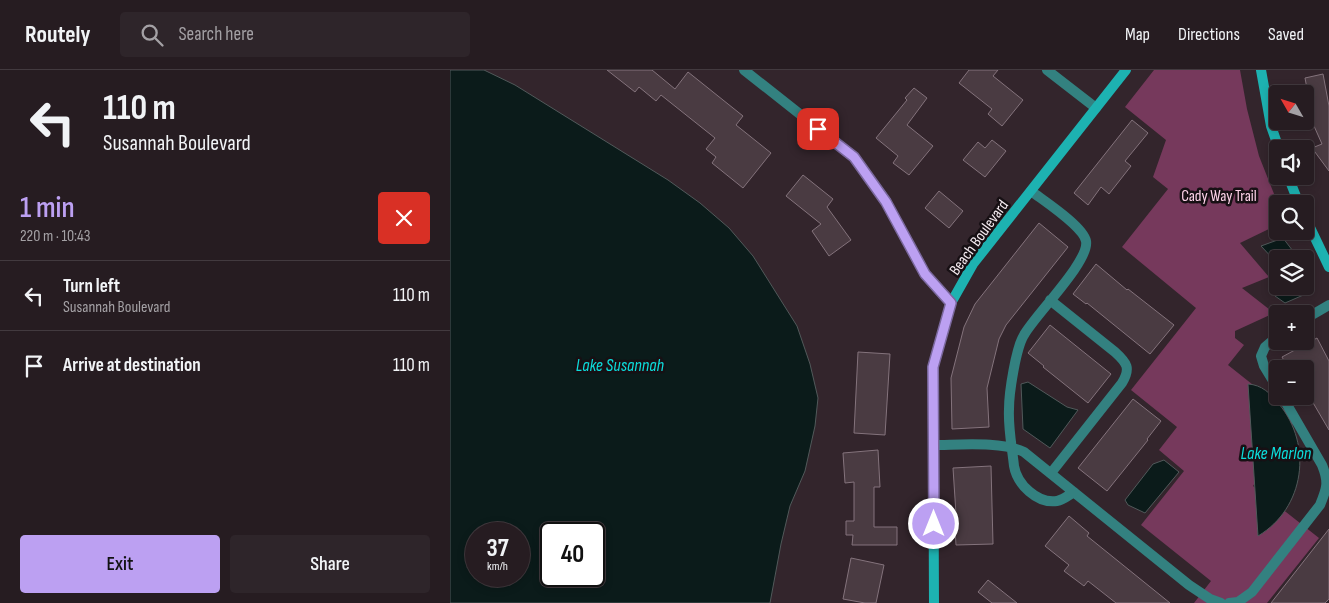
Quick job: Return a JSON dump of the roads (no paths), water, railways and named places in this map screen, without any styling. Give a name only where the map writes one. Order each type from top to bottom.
[{"type":"street","points":[[744,70],[854,157],[886,202],[925,274],[951,303]]},
{"type":"street","points":[[1047,70],[1096,108]]},
{"type":"street","name":"Beach Boulevard","points":[[934,603],[933,367],[951,303],[974,264],[1126,70]]},
{"type":"street","points":[[1261,70],[1271,126],[1276,140]]},
{"type":"street","points":[[1031,191],[1081,230],[1086,240],[1087,249],[1024,335],[1017,349],[1009,409],[1012,448],[1016,474],[1024,485],[1037,497],[1048,501],[1058,501],[1074,492]]},
{"type":"street","points":[[1314,236],[1329,267]]},
{"type":"street","points":[[1050,300],[1115,352],[1123,359],[1127,366],[1127,374],[1122,383],[1051,473]]},
{"type":"street","points":[[1314,314],[1329,305]]},
{"type":"street","points":[[1269,344],[1265,347],[1261,356],[1269,374]]},
{"type":"street","points":[[1229,603],[1238,602],[1252,592],[1320,505],[1327,490],[1327,477],[1322,465],[1287,405]]},
{"type":"street","points":[[933,445],[1012,448],[1024,452],[1189,585],[1210,600],[1221,603]]},
{"type":"water","name":"Lake Susannah","points":[[450,70],[484,70],[515,85],[668,180],[700,203],[729,228],[753,256],[797,326],[810,364],[818,398],[815,426],[805,471],[790,506],[770,603],[450,603]]},
{"type":"water","points":[[1278,240],[1285,240],[1292,250],[1269,250],[1269,255],[1261,246]]},
{"type":"water","points":[[1274,295],[1303,295],[1285,303]]},
{"type":"water","points":[[1028,382],[1067,407],[1078,410],[1050,448],[1023,429],[1021,384]]},
{"type":"water","name":"Lake Marlon","points":[[1248,384],[1257,386],[1269,393],[1269,405],[1280,405],[1290,420],[1297,438],[1300,456],[1299,475],[1294,493],[1286,509],[1274,524],[1258,536]]},
{"type":"water","points":[[1164,460],[1179,472],[1145,513],[1128,505],[1125,500],[1153,464]]},
{"type":"park label","name":"Cady Way Trail","points":[[1219,195]]}]
